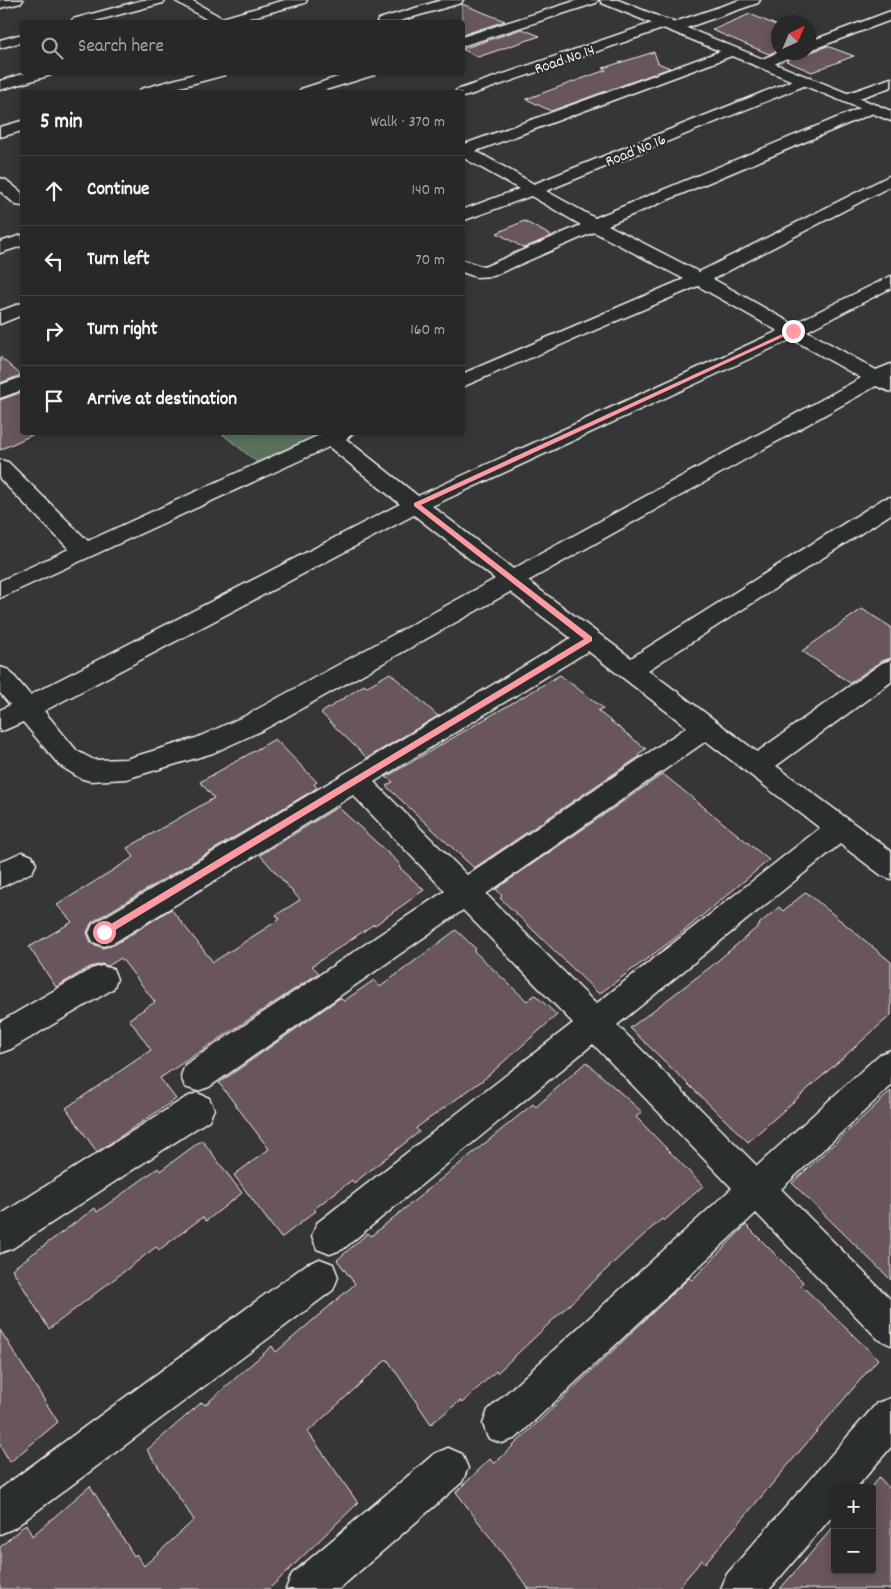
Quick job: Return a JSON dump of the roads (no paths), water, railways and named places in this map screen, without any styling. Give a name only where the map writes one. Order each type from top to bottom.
[{"type":"street","points":[[0,4],[16,0]]},
{"type":"street","points":[[85,20],[158,0]]},
{"type":"street","points":[[181,0],[217,20]]},
{"type":"street","points":[[228,20],[300,0]]},
{"type":"street","points":[[391,20],[456,0]]},
{"type":"street","points":[[465,41],[592,0]]},
{"type":"street","points":[[606,0],[765,63],[891,116]]},
{"type":"street","name":"Road No 14","points":[[465,92],[753,0]]},
{"type":"street","points":[[816,43],[891,15]]},
{"type":"street","points":[[0,44],[20,39]]},
{"type":"street","points":[[465,150],[732,50]]},
{"type":"street","points":[[765,63],[773,60]]},
{"type":"street","points":[[0,86],[36,75]]},
{"type":"street","points":[[153,90],[209,75]]},
{"type":"street","points":[[317,75],[347,90]]},
{"type":"street","points":[[313,90],[360,75]]},
{"type":"street","name":"Road No 16","points":[[465,215],[533,190],[806,80]]},
{"type":"street","points":[[848,98],[891,82]]},
{"type":"street","points":[[465,266],[476,272],[487,272],[872,108]]},
{"type":"street","points":[[0,132],[20,127]]},
{"type":"street","points":[[465,152],[594,225],[699,279],[793,331],[886,378]]},
{"type":"street","points":[[1,185],[20,180]]},
{"type":"street","points":[[465,381],[699,279],[891,180]]},
{"type":"street","points":[[1,185],[20,199]]},
{"type":"street","points":[[0,248],[20,241]]},
{"type":"street","points":[[0,722],[416,505],[793,331],[891,281]]},
{"type":"street","points":[[0,318],[20,310]]},
{"type":"street","points":[[0,676],[68,758],[90,771],[126,769],[204,746],[254,723],[886,378]]},
{"type":"street","points":[[0,392],[20,384]]},
{"type":"street","points":[[0,590],[338,435],[416,505],[512,581],[891,867]]},
{"type":"street","points":[[3,474],[85,551]]},
{"type":"street","points":[[630,670],[891,504]]},
{"type":"street","points":[[104,932],[589,639]]},
{"type":"street","points":[[758,765],[891,669]]},
{"type":"street","points":[[196,1076],[707,728]]},
{"type":"street","points":[[355,780],[891,1326]]},
{"type":"street","points":[[330,1236],[840,828]]},
{"type":"street","points":[[0,1039],[102,979]]},
{"type":"street","points":[[502,1424],[891,1065]]},
{"type":"street","points":[[0,1235],[197,1109]]},
{"type":"street","points":[[0,1514],[320,1277]]},
{"type":"street","points":[[742,1589],[891,1417]]},
{"type":"street","points":[[307,1589],[448,1468]]}]
